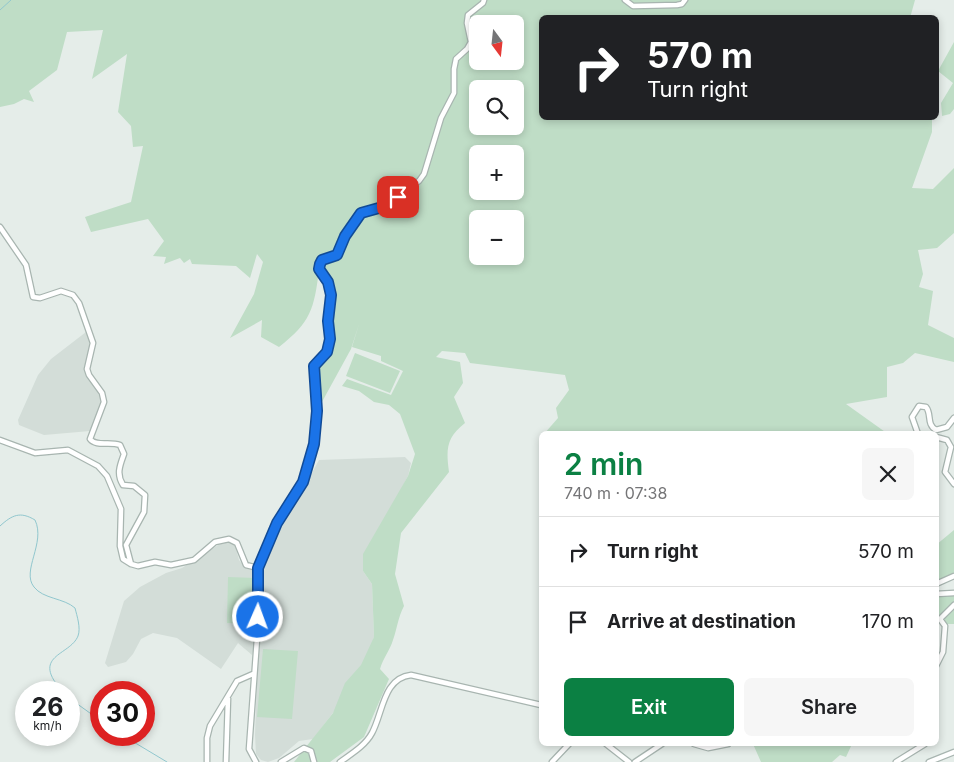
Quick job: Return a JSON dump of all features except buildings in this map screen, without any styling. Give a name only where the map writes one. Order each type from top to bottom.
[{"type":"street","points":[[256,762],[249,749],[258,625],[258,568],[276,526],[303,482],[314,444],[317,411],[314,366],[327,352],[330,339],[328,321],[331,295],[328,282],[319,269],[320,264],[322,260],[337,255],[345,236],[361,213],[393,202],[402,191],[419,181],[424,174],[441,118],[454,93],[456,58],[470,46],[471,38],[467,23],[468,15],[483,4],[484,0]]},
{"type":"street","points":[[625,0],[633,6],[677,5],[682,4],[685,0]]},
{"type":"street","points":[[0,227],[26,265],[33,297],[40,298],[60,291],[72,295],[79,303],[93,343],[87,369],[102,393],[104,402],[90,439],[96,443],[120,445],[124,454],[119,469],[120,480],[123,485],[134,486],[145,495],[144,512],[126,545],[131,564]]},
{"type":"street","points":[[917,431],[912,417],[919,406],[926,407],[930,423],[936,430],[947,427],[954,418]]},
{"type":"street","points":[[939,438],[947,440],[951,446],[945,472],[954,484]]},
{"type":"street","points":[[0,440],[35,453],[63,450],[74,452],[104,472],[121,509],[120,546],[124,560],[131,564],[138,566],[155,562],[171,564],[194,560],[215,542],[229,539],[237,544],[246,565],[258,568]]},
{"type":"street","points":[[939,583],[954,576]]},
{"type":"street","points":[[939,594],[954,593]]},
{"type":"street","points":[[939,659],[942,652],[945,626],[940,620],[954,605]]},
{"type":"street","points":[[207,762],[208,731],[237,681],[253,674]]},
{"type":"street","points":[[340,762],[366,742],[372,733],[390,688],[396,679],[403,676],[411,675],[460,685],[539,705]]},
{"type":"street","points":[[226,762],[228,697]]},
{"type":"street","points":[[552,762],[567,746]]},
{"type":"street","points":[[609,746],[629,762]]},
{"type":"street","points":[[635,762],[659,746]]},
{"type":"street","points":[[701,746],[708,748],[718,746]]},
{"type":"street","points":[[896,762],[922,746]]},
{"type":"street","points":[[281,762],[304,748],[311,751],[314,762]]},
{"type":"street","points":[[929,762],[954,752]]},
{"type":"shaded area","points":[[86,332],[91,345],[86,369],[87,376],[100,394],[102,402],[90,431],[44,435],[19,425],[18,420],[38,375],[51,359]]},
{"type":"shaded area","points":[[405,457],[411,463],[408,476],[363,571],[372,584],[374,637],[369,658],[342,701],[313,739],[299,741],[279,758],[268,762],[261,760],[256,754],[255,735],[261,565],[319,460]]},
{"type":"shaded area","points":[[229,542],[235,545],[239,560],[246,569],[255,570],[258,579],[255,646],[252,655],[238,643],[221,669],[177,638],[153,633],[141,639],[126,662],[108,667],[105,663],[124,601],[140,587],[166,573],[182,568],[220,544]]},
{"type":"green space","points":[[0,0],[915,0],[911,15],[539,15],[539,120],[932,120],[932,132],[912,188],[933,189],[954,168],[954,233],[937,248],[918,250],[923,274],[919,287],[933,291],[928,325],[954,338],[954,362],[915,353],[903,363],[887,367],[887,397],[846,404],[884,431],[547,431],[558,418],[556,408],[569,390],[565,375],[470,363],[465,353],[442,351],[436,357],[460,362],[463,383],[454,397],[465,423],[454,434],[449,444],[449,472],[401,533],[395,574],[404,606],[392,644],[380,669],[389,679],[364,737],[330,762],[294,762],[333,713],[345,683],[361,665],[374,637],[372,584],[363,571],[363,554],[408,476],[415,454],[400,414],[389,405],[374,402],[359,391],[342,386],[347,379],[391,395],[403,371],[381,361],[381,356],[352,347],[359,324],[351,349],[317,411],[313,366],[330,346],[329,287],[319,270],[313,305],[309,314],[298,330],[279,347],[261,337],[262,320],[230,338],[254,294],[263,262],[257,254],[250,278],[236,266],[192,264],[190,259],[184,263],[180,258],[164,264],[166,257],[153,256],[164,241],[148,219],[91,232],[85,217],[131,202],[143,146],[133,147],[131,126],[118,112],[127,54],[92,79],[103,30],[67,32],[57,70],[29,91],[34,102],[24,99],[14,104],[0,107]]},
{"type":"green space","points":[[954,42],[954,109],[950,114],[942,116],[941,103],[953,83],[939,72]]},
{"type":"green space","points":[[355,353],[400,371],[390,393],[346,376]]},
{"type":"green space","points":[[954,530],[954,574],[939,581],[939,542]]},
{"type":"green space","points":[[228,577],[257,578],[255,624],[227,623]]},
{"type":"green space","points":[[939,595],[954,595],[954,624],[939,624]]},
{"type":"green space","points":[[263,649],[298,651],[292,719],[257,717]]},
{"type":"green space","points":[[754,746],[851,746],[846,757],[840,755],[832,762],[761,762]]},
{"type":"waterway","points":[[0,10],[11,0]]},
{"type":"waterway","points":[[0,526],[8,519],[20,515],[35,520],[38,538],[30,573],[34,587],[43,594],[75,608],[79,633],[74,643],[51,663],[50,670],[55,681]]},
{"type":"waterway","points":[[80,706],[90,713]]},
{"type":"waterway","points":[[140,746],[167,762]]},
{"type":"route","points":[[258,617],[260,575],[258,568],[277,523],[303,482],[317,429],[314,363],[327,352],[330,346],[328,321],[331,295],[328,282],[319,269],[320,264],[322,260],[333,258],[337,255],[345,236],[361,213],[386,206],[398,197]]}]
